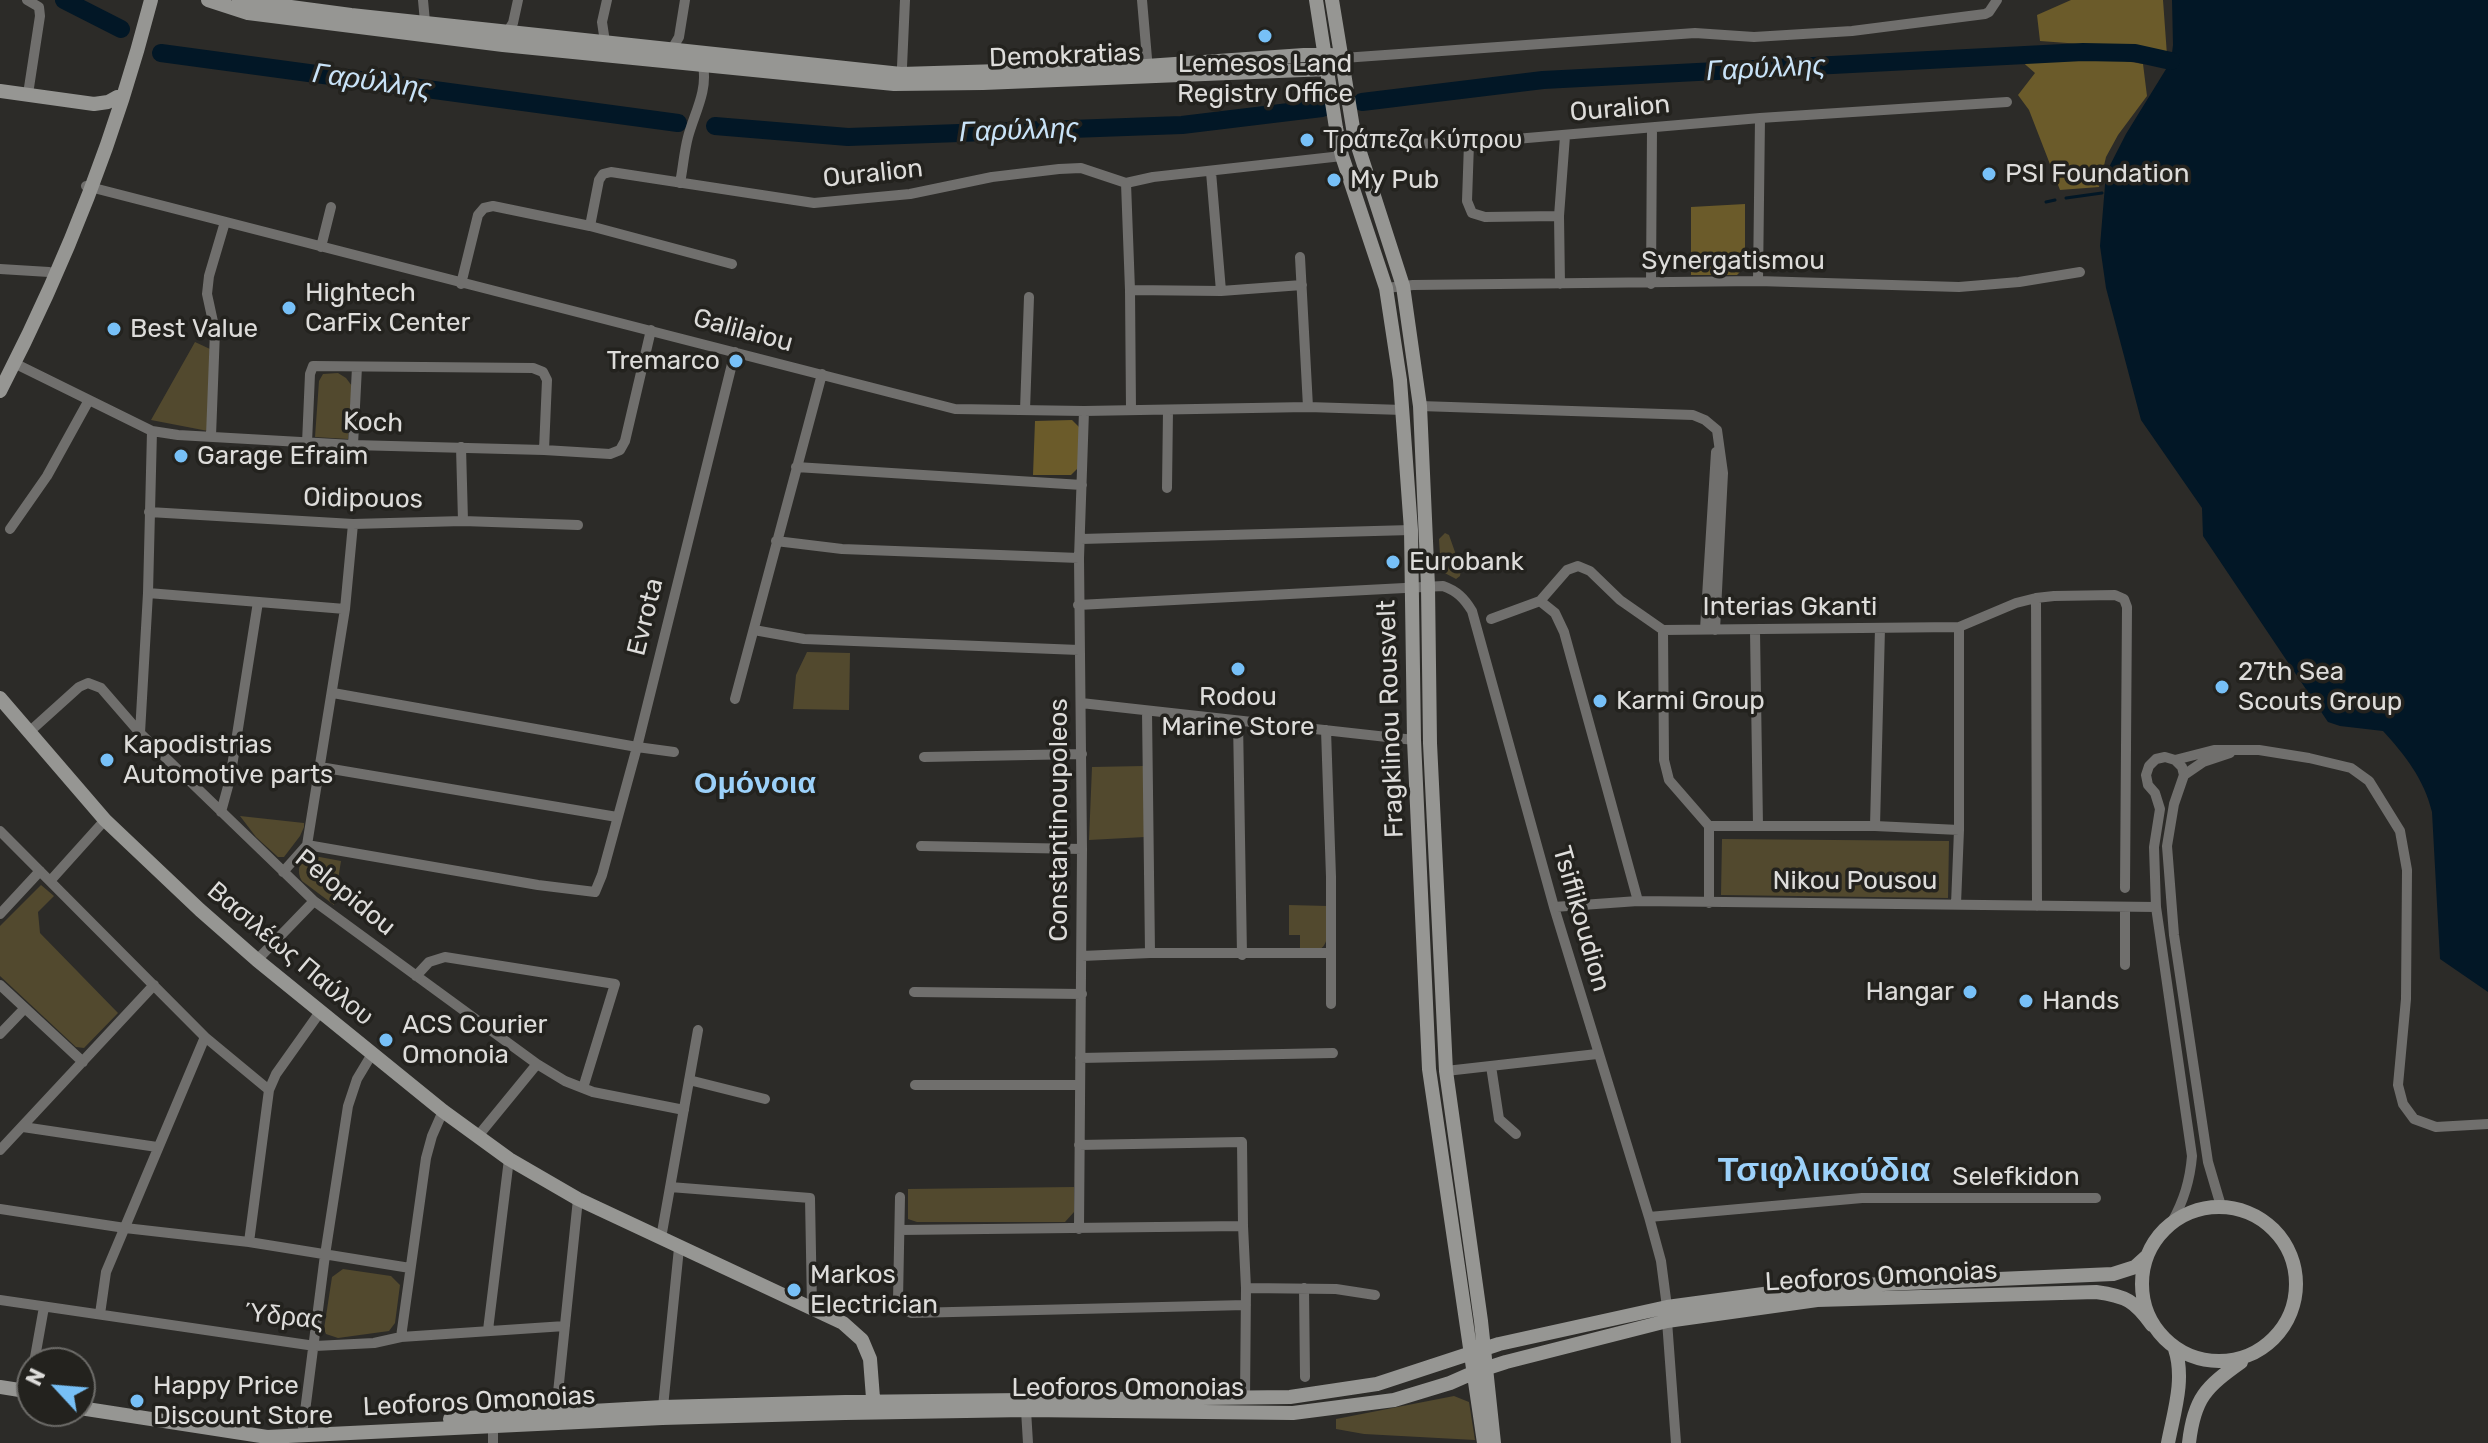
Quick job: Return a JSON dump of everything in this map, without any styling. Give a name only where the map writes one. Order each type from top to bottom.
[{"type":"main road","points":[[0,391],[118,114],[144,11],[151,0]]},
{"type":"main road","name":"Demokratias","points":[[208,0],[248,13],[503,45],[703,66],[897,79],[1328,69]]},
{"type":"main road","name":"Demokratias","points":[[243,0],[605,42],[676,43],[897,79]]},
{"type":"main road","name":"Fragklinou Rousvelt","points":[[1316,0],[1342,156],[1386,288],[1403,410],[1411,530],[1414,740],[1429,1069],[1456,1255],[1478,1350]]},
{"type":"main road","name":"Fragklinou Rousvelt","points":[[1332,0],[1354,134],[1403,286],[1420,406],[1428,586],[1430,743],[1446,1071],[1478,1350],[1494,1443]]},
{"type":"main road","points":[[0,377],[89,188],[133,51]]},
{"type":"main road","name":"Demokratias","points":[[1150,71],[1326,54],[1343,58]]},
{"type":"main road","points":[[1328,69],[1343,58]]},
{"type":"main road","points":[[0,91],[94,104],[117,97]]},
{"type":"main road","points":[[94,104],[110,116]]},
{"type":"main road","name":"Βασιλέως Παύλου","points":[[0,698],[105,820],[200,910],[443,1111],[509,1159],[578,1199],[843,1323],[862,1340],[870,1359],[874,1408]]},
{"type":"main road","points":[[2189,1443],[2196,1406],[2207,1390],[2220,1377],[2268,1344],[2280,1331],[2294,1302],[2295,1271],[2284,1243],[2266,1222],[2250,1213],[2221,1206],[2194,1210],[2172,1222],[2152,1244],[2141,1280],[2143,1303],[2152,1325],[2175,1349],[2207,1361],[2229,1361],[2251,1354]]},
{"type":"main road","name":"Leoforos Omonoias","points":[[96,1410],[267,1436],[348,1438],[493,1425],[874,1408],[1290,1397],[1377,1384],[1478,1350],[1815,1287],[2113,1274],[2135,1267],[2146,1257]]},
{"type":"main road","name":"Leoforos Omonoias","points":[[96,1402],[267,1436],[303,1427],[663,1407],[1293,1413],[1394,1400],[1481,1370],[1667,1314],[1817,1300],[2096,1292],[2129,1299],[2152,1325]]},
{"type":"main road","points":[[2168,1443],[2180,1363],[2175,1349]]},
{"type":"main road","name":"Fragklinou Rousvelt","points":[[1481,1370],[1484,1443]]},
{"type":"street","points":[[27,0],[39,7],[40,16],[28,94]]},
{"type":"street","points":[[508,31],[518,0]]},
{"type":"street","points":[[605,42],[602,22],[607,0]]},
{"type":"street","points":[[676,43],[685,0]]},
{"type":"street","points":[[897,79],[905,0]]},
{"type":"street","points":[[1142,0],[1150,71]]},
{"type":"street","points":[[1343,58],[1695,33],[1754,37],[1852,31],[1985,14],[1997,0]]},
{"type":"street","points":[[423,2],[425,22]]},
{"type":"street","points":[[680,183],[688,136],[700,106],[705,75],[703,66]]},
{"type":"street","name":"Ouralion","points":[[1381,144],[1469,143],[1760,118],[2007,102]]},
{"type":"street","points":[[1758,281],[1760,118]]},
{"type":"street","points":[[1651,284],[1652,128]]},
{"type":"street","points":[[1560,284],[1559,216],[1565,136]]},
{"type":"street","points":[[1469,143],[1467,201],[1472,213],[1485,217],[1559,216]]},
{"type":"street","name":"Ouralion","points":[[590,226],[599,180],[603,174],[611,172],[814,203],[910,194],[992,177],[1059,169],[1081,168],[1126,183],[1153,177],[1342,156]]},
{"type":"street","points":[[1211,172],[1221,291]]},
{"type":"street","points":[[1126,183],[1131,410]]},
{"type":"street","name":"Galilaiou","points":[[89,188],[955,409],[1084,411],[1308,407],[1403,410]]},
{"type":"street","points":[[461,284],[478,215],[484,208],[493,206],[590,226],[732,264]]},
{"type":"street","points":[[321,247],[331,207]]},
{"type":"street","points":[[211,436],[215,331],[207,294],[209,276],[225,222]]},
{"type":"street","points":[[1300,257],[1308,407]]},
{"type":"street","points":[[0,269],[49,272]]},
{"type":"street","name":"Synergatismou","points":[[1386,288],[1758,281],[1959,287],[2019,282],[2080,272]]},
{"type":"street","points":[[1130,290],[1221,291],[1302,285]]},
{"type":"street","points":[[1025,410],[1029,297]]},
{"type":"street","name":"Koch","points":[[14,363],[152,431],[178,435],[610,454],[620,450],[625,441],[651,330]]},
{"type":"street","name":"Evrota","points":[[307,845],[595,892],[637,747],[735,352]]},
{"type":"street","points":[[307,443],[313,366],[533,368],[543,372],[547,380],[544,450]]},
{"type":"street","points":[[353,445],[357,367]]},
{"type":"street","points":[[735,699],[822,374]]},
{"type":"street","points":[[10,529],[47,476],[89,400]]},
{"type":"street","points":[[1420,406],[1693,415],[1705,420],[1717,430],[1723,473],[1710,630]]},
{"type":"street","points":[[1167,488],[1168,410]]},
{"type":"street","name":"Constantinoupoleos","points":[[1079,1229],[1082,754],[1078,605],[1084,411]]},
{"type":"street","points":[[140,733],[148,593],[152,431]]},
{"type":"street","points":[[461,447],[463,521]]},
{"type":"street","points":[[796,467],[1082,485]]},
{"type":"street","name":"Oidipouos","points":[[149,512],[353,524],[463,521],[578,525]]},
{"type":"street","points":[[283,872],[307,845],[333,693],[353,524]]},
{"type":"street","points":[[1081,539],[1411,530]]},
{"type":"street","points":[[776,541],[842,549],[1079,558]]},
{"type":"street","points":[[1491,619],[1540,601],[1567,570],[1578,566],[1590,571],[1620,600],[1663,630],[1664,760],[1669,780],[1709,826],[1709,903]]},
{"type":"street","name":"Tsiflikoudion","points":[[1078,605],[1443,586],[1455,590],[1472,611],[1554,907],[1661,1261],[1676,1443]]},
{"type":"street","points":[[148,593],[345,609]]},
{"type":"street","name":"Interias Gkanti","points":[[1663,630],[1959,627],[2036,598],[2115,595],[2124,599],[2127,607],[2125,888]]},
{"type":"street","points":[[2036,598],[2037,906]]},
{"type":"street","points":[[1540,601],[1555,613],[1564,632],[1638,901]]},
{"type":"street","points":[[221,812],[230,779],[258,602]]},
{"type":"street","points":[[1956,904],[1959,627]]},
{"type":"street","points":[[1875,826],[1880,628]]},
{"type":"street","points":[[754,630],[804,639],[1079,650]]},
{"type":"street","points":[[1755,631],[1758,826]]},
{"type":"street","name":"Pelopidou","points":[[28,733],[79,687],[88,683],[101,688],[140,733],[314,901],[537,1064],[565,1081],[593,1092],[684,1110]]},
{"type":"street","points":[[333,693],[674,752]]},
{"type":"street","points":[[1081,703],[1414,740]]},
{"type":"street","points":[[1147,711],[1150,953]]},
{"type":"street","points":[[1238,721],[1242,955]]},
{"type":"street","points":[[1326,730],[1331,1004]]},
{"type":"street","points":[[2184,775],[2203,762],[2239,749]]},
{"type":"street","points":[[2175,760],[2214,750],[2279,752],[2351,768],[2369,781],[2400,831],[2407,870],[2406,999],[2398,1085],[2403,1104],[2414,1119],[2436,1127],[2488,1124]]},
{"type":"street","points":[[924,757],[1082,754]]},
{"type":"street","points":[[2172,1222],[2184,1200],[2191,1175],[2192,1156],[2156,907],[2154,847],[2160,809],[2146,775],[2156,759],[2165,757],[2175,760],[2182,767],[2184,775],[2174,804],[2167,846],[2174,935],[2208,1162],[2221,1206]]},
{"type":"street","points":[[320,767],[617,817]]},
{"type":"street","points":[[2155,793],[2164,796],[2174,794],[2181,787]]},
{"type":"street","points":[[51,880],[105,820]]},
{"type":"street","points":[[1709,826],[1875,826],[1959,830]]},
{"type":"street","points":[[0,831],[205,1037],[269,1090]]},
{"type":"street","points":[[921,846],[1082,849]]},
{"type":"street","points":[[0,914],[40,871]]},
{"type":"street","points":[[257,960],[314,901]]},
{"type":"street","name":"Nikou Pousou","points":[[1554,907],[1638,901],[2156,907]]},
{"type":"street","points":[[2125,908],[2125,965]]},
{"type":"street","points":[[1082,956],[1330,953]]},
{"type":"street","points":[[416,976],[429,962],[445,957],[615,984],[583,1088]]},
{"type":"street","points":[[0,985],[83,1062]]},
{"type":"street","points":[[0,1150],[154,985]]},
{"type":"street","points":[[914,992],[1082,994]]},
{"type":"street","points":[[0,1034],[25,1008]]},
{"type":"street","points":[[249,1242],[269,1090],[276,1074],[320,1012]]},
{"type":"street","points":[[661,1238],[698,1030]]},
{"type":"street","points":[[100,1314],[106,1272],[205,1037]]},
{"type":"street","points":[[1080,1058],[1333,1053]]},
{"type":"street","points":[[303,1427],[348,1106],[357,1079],[372,1054]]},
{"type":"street","points":[[1446,1071],[1597,1054]]},
{"type":"street","points":[[478,1136],[537,1064]]},
{"type":"street","points":[[1491,1066],[1499,1119],[1516,1134]]},
{"type":"street","points":[[689,1080],[765,1099]]},
{"type":"street","points":[[915,1085],[1080,1085]]},
{"type":"street","points":[[401,1337],[426,1158],[443,1111]]},
{"type":"street","points":[[23,1127],[157,1147]]},
{"type":"street","points":[[1079,1145],[1242,1142],[1245,1398]]},
{"type":"street","points":[[488,1330],[509,1159]]},
{"type":"street","points":[[670,1187],[810,1198],[812,1307]]},
{"type":"street","points":[[900,1197],[898,1300],[902,1308],[911,1313],[1246,1305]]},
{"type":"street","name":"Selefkidon","points":[[1649,1217],[1862,1198],[2096,1198]]},
{"type":"street","points":[[556,1412],[578,1199]]},
{"type":"street","points":[[0,1209],[125,1228],[249,1242],[410,1268]]},
{"type":"street","points":[[900,1230],[1243,1226]]},
{"type":"street","points":[[663,1407],[679,1248]]},
{"type":"street","points":[[1246,1288],[1336,1289],[1375,1295]]},
{"type":"street","points":[[1304,1288],[1305,1377]]},
{"type":"street","name":"Ύδρας","points":[[0,1300],[315,1346],[565,1326]]},
{"type":"street","points":[[37,1347],[44,1307]]},
{"type":"street","points":[[1026,1410],[1028,1443]]},
{"type":"street","points":[[493,1425],[493,1443]]},
{"type":"shaded area","points":[[2071,0],[2163,0],[2167,55],[2149,49],[2040,41],[2037,15]]},
{"type":"shaded area","points":[[2095,56],[2143,64],[2147,96],[2106,157],[2099,187],[2060,190],[2029,110],[2018,95],[2035,73],[2019,59]]},
{"type":"shaded area","points":[[1745,204],[1745,267],[1737,275],[1691,275],[1691,207]]},
{"type":"shaded area","points":[[195,342],[210,349],[208,431],[151,420]]},
{"type":"shaded area","points":[[338,373],[352,386],[348,439],[315,437],[319,381],[323,374]]},
{"type":"shaded area","points":[[1072,420],[1080,428],[1079,467],[1071,475],[1033,475],[1035,421]]},
{"type":"shaded area","points":[[1445,533],[1449,535],[1461,569],[1456,579],[1441,571],[1439,539]]},
{"type":"shaded area","points":[[807,652],[850,653],[849,710],[793,709],[796,675]]},
{"type":"shaded area","points":[[1144,766],[1145,837],[1089,840],[1092,767]]},
{"type":"shaded area","points":[[240,816],[304,823],[304,827],[284,857],[278,857],[256,837]]},
{"type":"shaded area","points":[[1722,839],[1949,841],[1948,898],[1721,895]]},
{"type":"shaded area","points":[[309,855],[341,861],[334,905],[300,878],[301,863]]},
{"type":"shaded area","points":[[41,885],[54,896],[38,912],[40,933],[118,1013],[84,1048],[76,1047],[0,976],[0,926]]},
{"type":"shaded area","points":[[1289,905],[1328,906],[1324,946],[1313,951],[1300,950],[1300,935],[1289,935]]},
{"type":"shaded area","points":[[1074,1187],[1074,1212],[1065,1222],[917,1222],[908,1219],[908,1189]]},
{"type":"shaded area","points":[[343,1269],[391,1276],[400,1285],[395,1323],[389,1331],[338,1338],[326,1334],[324,1329],[332,1277]]},
{"type":"shaded area","points":[[1454,1396],[1469,1402],[1475,1440],[1364,1434],[1336,1429],[1336,1419]]},
{"type":"water","points":[[2172,0],[2488,0],[2488,992],[2440,959],[2432,812],[2413,768],[2383,731],[2328,722],[2203,536],[2202,508],[2141,420],[2106,288],[2100,246],[2106,173],[2171,61]]},
{"type":"waterway","name":"Γαρύλλης","points":[[64,0],[121,29]]},
{"type":"waterway","name":"Γαρύλλης","points":[[1362,102],[1543,80],[2083,52],[2135,53],[2171,61]]},
{"type":"waterway","name":"Γαρύλλης","points":[[161,53],[678,123]]},
{"type":"waterway","name":"Γαρύλλης","points":[[715,126],[848,137],[1182,125],[1322,108]]},
{"type":"waterway","points":[[2066,198],[2102,193]]},
{"type":"waterway","points":[[2046,202],[2055,200]]},
{"type":"place","name":"Lemesos Land Registry Office","points":[[1265,36]]},
{"type":"place","name":"Τράπεζα Κύπρου","points":[[1307,140]]},
{"type":"place","name":"PSI Foundation","points":[[1989,174]]},
{"type":"place","name":"My Pub","points":[[1334,180]]},
{"type":"place","name":"Hightech CarFix Center","points":[[289,308]]},
{"type":"place","name":"Best Value","points":[[114,329]]},
{"type":"place","name":"Tremarco","points":[[736,361]]},
{"type":"place","name":"Garage Efraim","points":[[181,456]]},
{"type":"place","name":"Eurobank","points":[[1393,562]]},
{"type":"place","name":"Rodou Marine Store","points":[[1238,669]]},
{"type":"place","name":"27th Sea Scouts Group","points":[[2222,687]]},
{"type":"place","name":"Karmi Group","points":[[1600,701]]},
{"type":"place","name":"Kapodistrias Automotive parts","points":[[107,760]]},
{"type":"place","name":"Hangar","points":[[1970,992]]},
{"type":"place","name":"Hands","points":[[2026,1001]]},
{"type":"place","name":"ACS Courier Omonoia","points":[[386,1040]]},
{"type":"place","name":"Markos Electrician","points":[[794,1290]]},
{"type":"place","name":"Happy Price Discount Store","points":[[137,1401]]},
{"type":"district","name":"Ομόνοια","points":[[755,784]]},
{"type":"district","name":"Τσιφλικούδια","points":[[1824,1171]]}]
